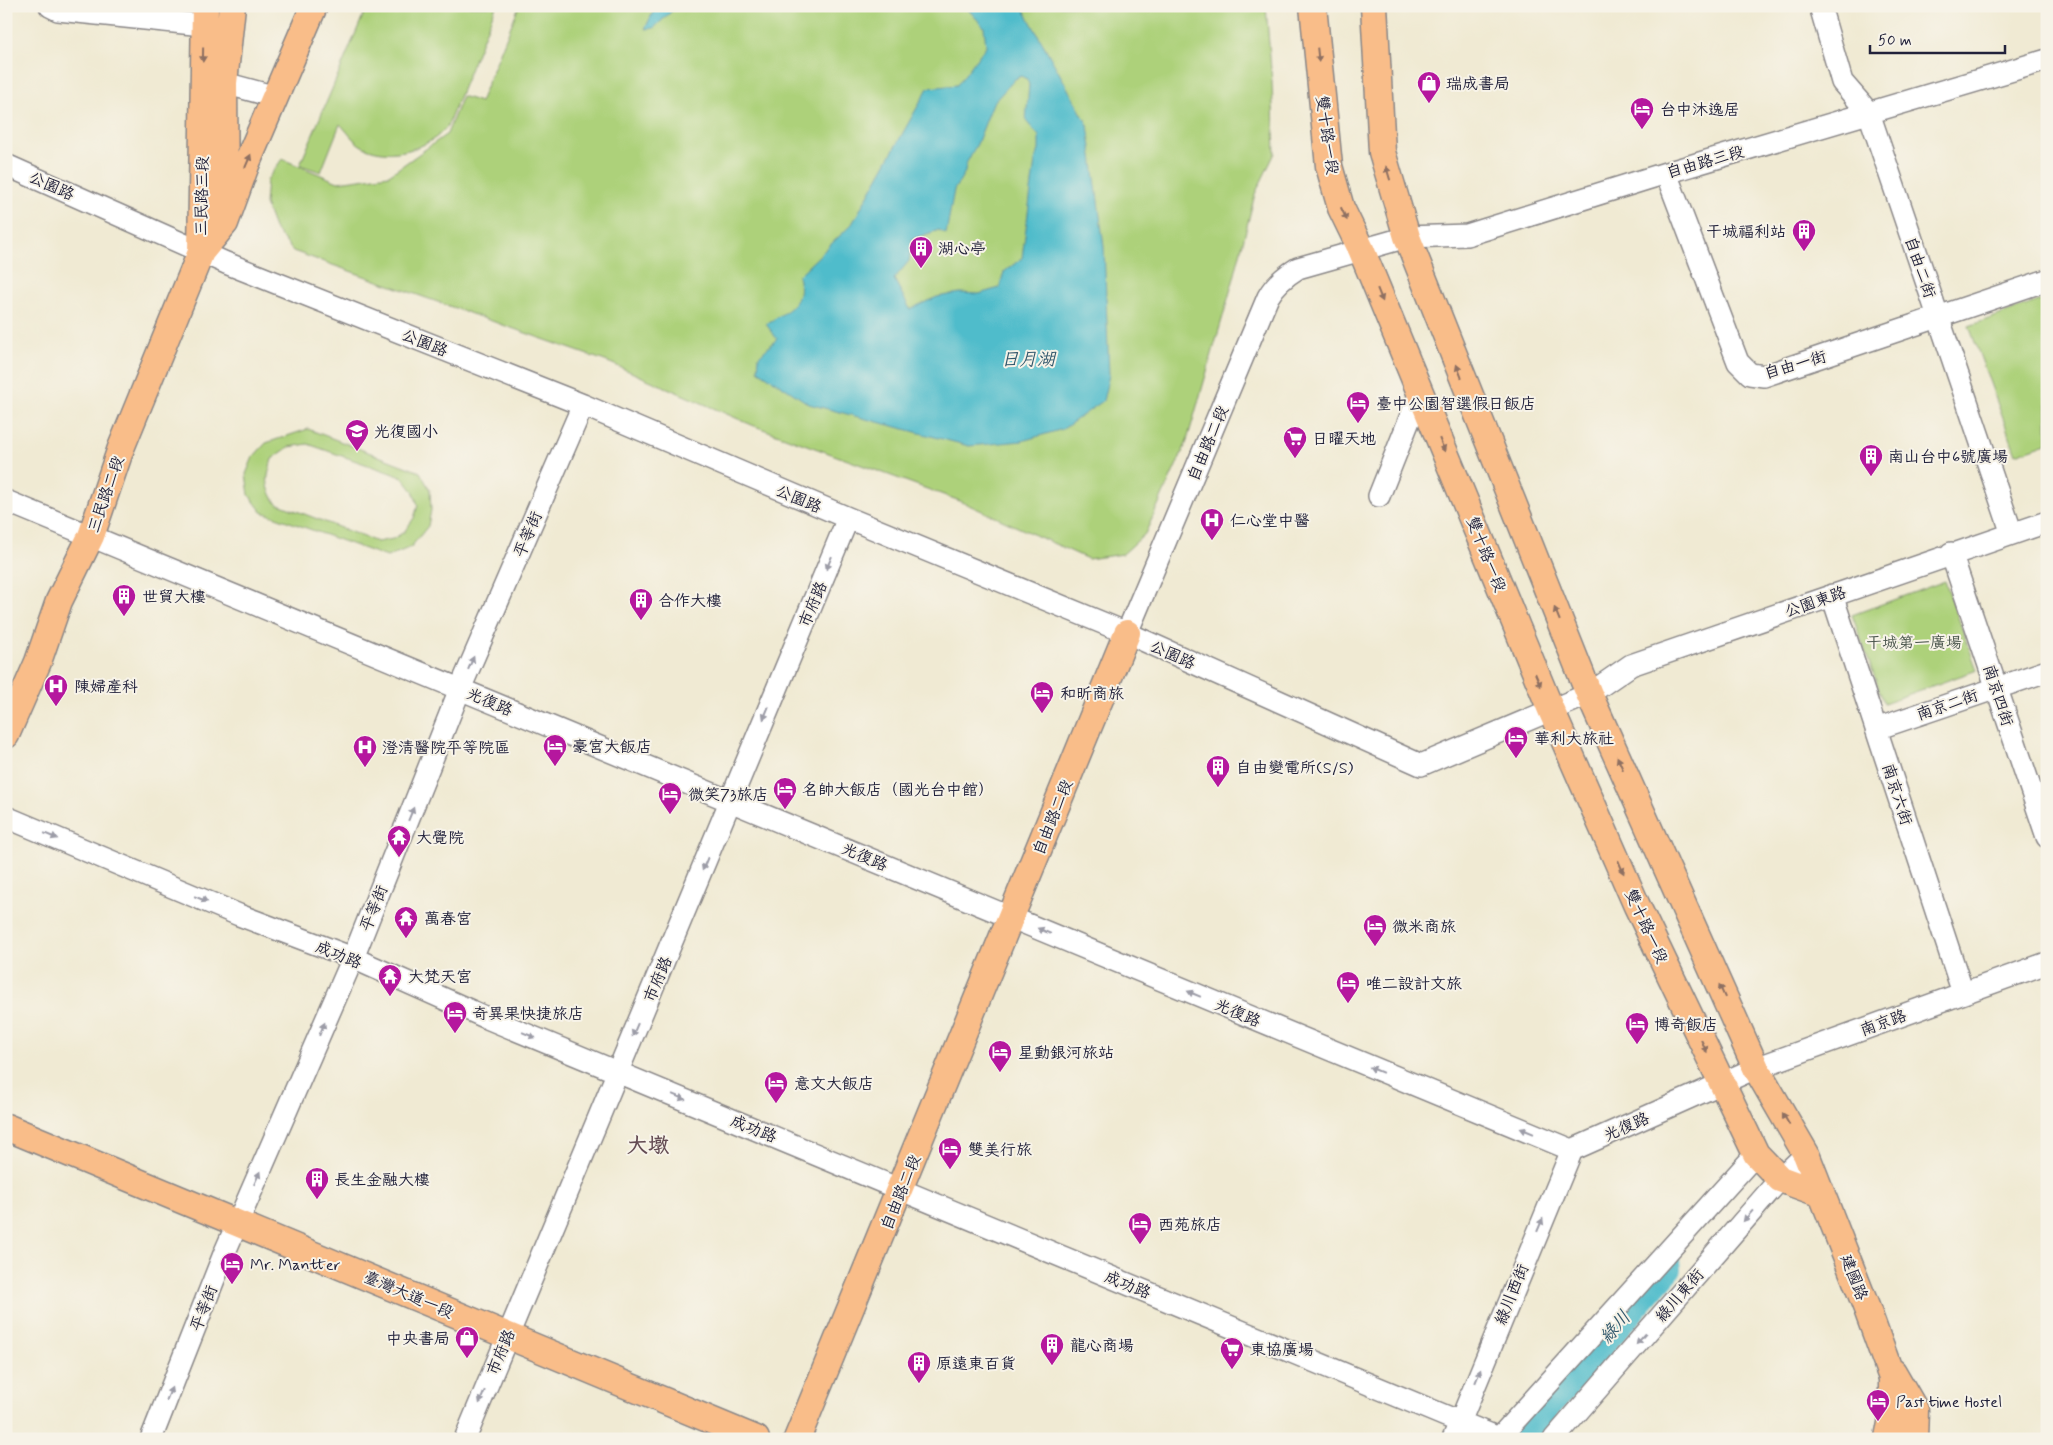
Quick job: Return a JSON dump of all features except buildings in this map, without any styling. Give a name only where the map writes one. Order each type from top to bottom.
[{"type":"main road","name":"三民路三段","points":[[201,252],[225,223],[224,82],[232,6]]},
{"type":"main road","points":[[225,223],[246,165],[314,6]]},
{"type":"main road","name":"雙十路一段","points":[[1313,6],[1329,166],[1341,208],[1362,249],[1551,710],[1638,906],[1722,1085]]},
{"type":"main road","points":[[1374,6],[1382,152],[1407,237],[1589,694],[1756,1068]]},
{"type":"main road","name":"三民路三段","points":[[201,252],[204,15]]},
{"type":"main road","name":"三民路二段","points":[[6,735],[38,662],[59,601],[91,536],[121,448],[201,252]]},
{"type":"main road","name":"自由路二段","points":[[797,1439],[1012,918],[1127,633]]},
{"type":"main road","name":"建國路","points":[[1756,1068],[1806,1154],[1886,1360],[1892,1378],[1898,1422],[1914,1439]]},
{"type":"main road","points":[[1722,1085],[1756,1154],[1780,1180],[1822,1194]]},
{"type":"main road","name":"臺灣大道一段","points":[[6,1127],[756,1439]]},
{"type":"street","points":[[50,6],[58,10],[204,15]]},
{"type":"street","name":"自由二街","points":[[1820,6],[1842,82],[1869,113],[2012,534]]},
{"type":"street","name":"自由路三段","points":[[1362,249],[1407,237],[1468,235],[1666,173],[2047,60]]},
{"type":"street","points":[[224,82],[276,97]]},
{"type":"street","name":"公園路","points":[[6,166],[201,252],[583,405],[848,518],[1127,633],[1421,766],[1589,694]]},
{"type":"street","name":"自由一街","points":[[1666,173],[1738,362],[1750,374],[1764,376],[1938,319],[2047,280]]},
{"type":"street","name":"自由路二段","points":[[1127,633],[1273,288],[1298,268],[1362,249]]},
{"type":"street","points":[[1379,496],[1420,393]]},
{"type":"street","name":"平等街","points":[[151,1439],[238,1223],[353,958],[460,689],[583,405]]},
{"type":"street","name":"光復路","points":[[6,501],[1572,1150],[1722,1085]]},
{"type":"street","name":"市府路","points":[[465,1439],[848,518]]},
{"type":"street","name":"公園東路","points":[[1589,694],[1631,665],[1951,553],[2047,522]]},
{"type":"street","name":"南京四街","points":[[1951,553],[2047,837]]},
{"type":"street","name":"南京六街","points":[[1832,595],[1963,993]]},
{"type":"street","name":"南京二街","points":[[1876,729],[2047,671]]},
{"type":"street","name":"成功路","points":[[6,817],[239,915],[353,958],[487,1018],[901,1189],[1456,1430],[1500,1438]]},
{"type":"street","name":"南京路","points":[[1722,1085],[1756,1068],[2047,962]]},
{"type":"street","name":"綠川西街","points":[[1456,1430],[1572,1150]]},
{"type":"street","points":[[1500,1438],[1756,1154]]},
{"type":"street","name":"綠川東街","points":[[1554,1439],[1780,1180],[1806,1154]]},
{"type":"green space","points":[[367,6],[496,6],[447,127],[436,137],[407,151],[379,152],[359,144],[340,124],[321,172],[300,165]]},
{"type":"green space","points":[[519,6],[1266,6],[1275,153],[1255,194],[1234,278],[1186,444],[1145,534],[1123,554],[1088,559],[960,501],[752,425],[608,362],[293,251],[274,228],[265,204],[267,180],[282,159],[338,182],[389,175],[447,134],[462,96],[480,102]]},
{"type":"green space","points":[[2047,298],[2047,443],[2016,454],[1969,326]]},
{"type":"green space","points":[[308,429],[420,472],[430,490],[431,510],[428,526],[411,547],[387,557],[262,512],[249,495],[246,474],[253,457],[266,443]],"holes":[[[308,444],[402,477],[413,491],[418,505],[414,518],[404,532],[393,539],[377,542],[276,503],[268,486],[272,459],[289,447]]]},
{"type":"green space","name":"干城第一廣場","points":[[1945,581],[1977,670],[1884,703],[1852,615]]},
{"type":"water","points":[[656,6],[677,6],[654,28],[645,29]]},
{"type":"water","name":"日月湖","points":[[965,6],[1022,6],[1088,125],[1104,247],[1109,375],[1103,401],[1063,429],[1022,441],[969,446],[809,404],[758,370],[759,356],[777,339],[766,324],[793,306],[799,294],[798,276],[852,224],[928,88],[957,85],[986,46],[984,27]],"holes":[[[1021,76],[1027,79],[1029,85],[1026,121],[1039,136],[1039,150],[1035,161],[1022,258],[1004,272],[999,288],[979,294],[960,293],[937,297],[910,309],[894,279],[909,261],[912,239],[939,230],[946,234],[954,190],[965,172],[966,164],[977,144],[993,103],[1015,79]]]},
{"type":"waterway","name":"綠川","points":[[1516,1439],[1666,1268]]},
{"type":"place","name":"瑞成書局","points":[[1429,104]]},
{"type":"place","name":"台中沐逸居","points":[[1642,130]]},
{"type":"place","name":"干城福利站","points":[[1804,252]]},
{"type":"place","name":"湖心亭","points":[[921,269]]},
{"type":"place","name":"臺中公園智選假日飯店","points":[[1358,424]]},
{"type":"place","name":"光復國小","points":[[357,452]]},
{"type":"place","name":"日曜天地","points":[[1295,459]]},
{"type":"place","name":"南山台中6號廣場","points":[[1871,477]]},
{"type":"place","name":"仁心堂中醫","points":[[1212,541]]},
{"type":"place","name":"世貿大樓","points":[[124,617]]},
{"type":"place","name":"合作大樓","points":[[641,621]]},
{"type":"place","name":"陳婦產科","points":[[56,707]]},
{"type":"place","name":"和昕商旅","points":[[1042,714]]},
{"type":"place","name":"華利大旅社","points":[[1516,759]]},
{"type":"place","name":"豪宮大飯店","points":[[555,767]]},
{"type":"place","name":"澄清醫院平等院區","points":[[365,768]]},
{"type":"place","name":"自由變電所(S/S)","points":[[1218,788]]},
{"type":"place","name":"名帥大飯店（國光台中館）","points":[[785,810]]},
{"type":"place","name":"微笑73旅店","points":[[670,815]]},
{"type":"place","name":"大覺院","points":[[399,858]]},
{"type":"place","name":"萬春宮","points":[[406,939]]},
{"type":"place","name":"微米商旅","points":[[1375,947]]},
{"type":"place","name":"大梵天宮","points":[[390,997]]},
{"type":"place","name":"唯二設計文旅","points":[[1348,1004]]},
{"type":"place","name":"奇異果快捷旅店","points":[[455,1034]]},
{"type":"place","name":"博奇飯店","points":[[1637,1045]]},
{"type":"place","name":"星動銀河旅站","points":[[1000,1073]]},
{"type":"place","name":"意文大飯店","points":[[776,1104]]},
{"type":"place","name":"雙美行旅","points":[[950,1170]]},
{"type":"place","name":"長生金融大樓","points":[[317,1200]]},
{"type":"place","name":"西苑旅店","points":[[1140,1245]]},
{"type":"place","name":"Mr. Mantter","points":[[232,1285]]},
{"type":"place","name":"中央書局","points":[[467,1359]]},
{"type":"place","name":"龍心商場","points":[[1052,1366]]},
{"type":"place","name":"東協廣場","points":[[1232,1370]]},
{"type":"place","name":"原遠東百貨","points":[[919,1384]]},
{"type":"place","name":"Past time Hostel","points":[[1878,1422]]},
{"type":"district","name":"大墩","points":[[648,1145]]}]
